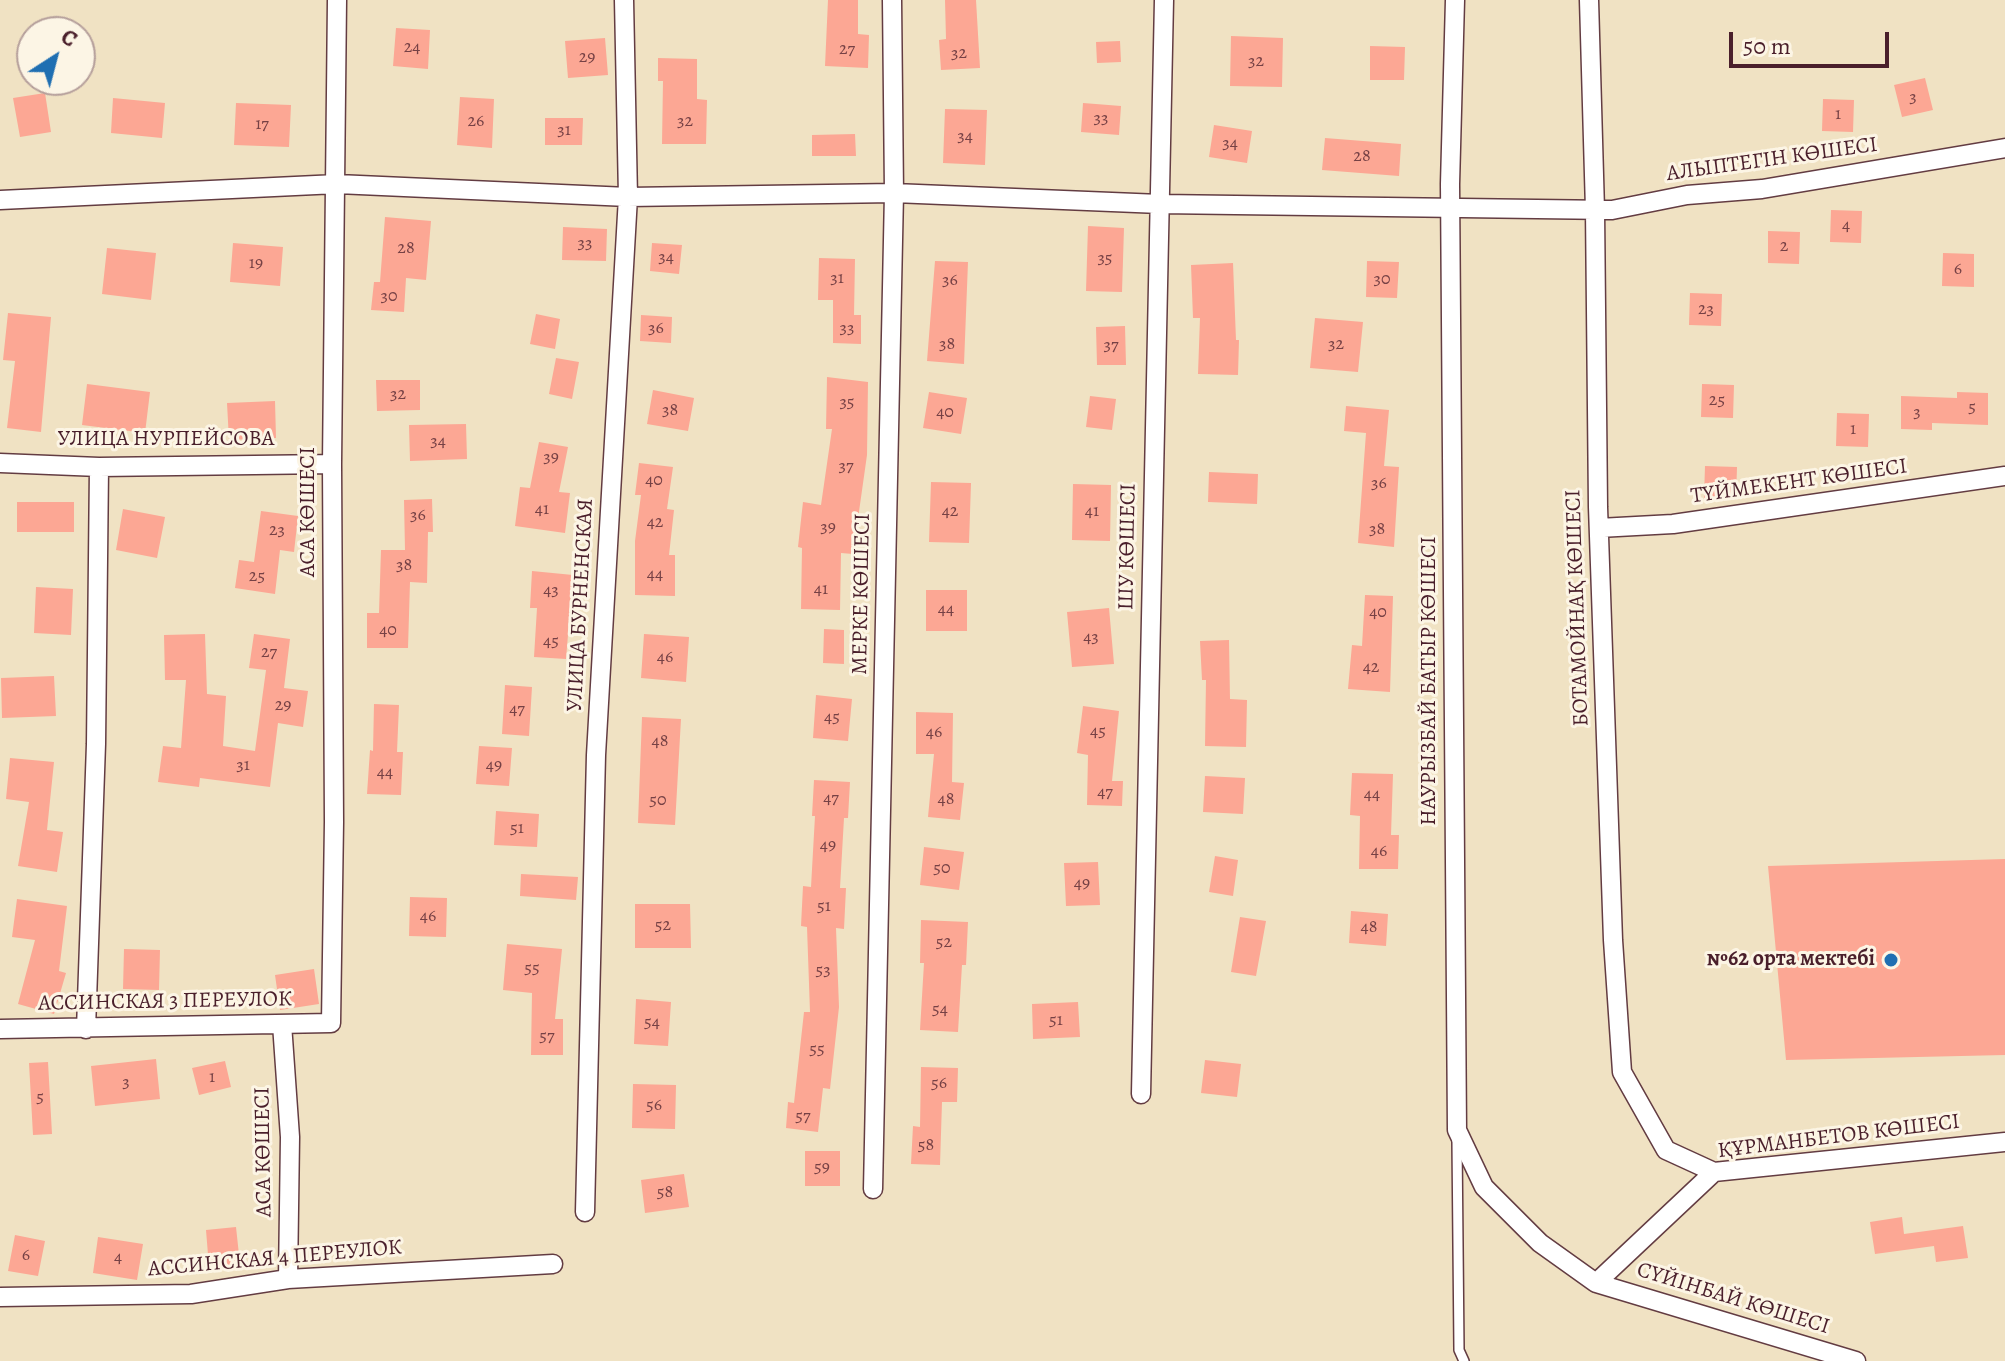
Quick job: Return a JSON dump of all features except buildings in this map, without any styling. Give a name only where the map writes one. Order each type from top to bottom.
[{"type":"street","name":"АСА КӨШЕСІ","points":[[331,1023],[337,0]]},
{"type":"street","name":"УЛИЦА БУРНЕНСКАЯ","points":[[585,1212],[596,755],[628,197],[624,0]]},
{"type":"street","name":"МЕРКЕ КӨШЕСІ","points":[[873,1189],[894,193],[892,0]]},
{"type":"street","name":"ШУ КӨШЕСІ","points":[[1141,1094],[1164,0]]},
{"type":"street","name":"НАУРЫЗБАЙ БАТЫР КӨШЕСІ","points":[[1455,0],[1450,208],[1457,1130]]},
{"type":"street","name":"БОТАМОЙНАҚ КӨШЕСІ","points":[[1589,0],[1599,528],[1613,940],[1622,1072],[1666,1150],[1714,1172]]},
{"type":"street","name":"АЛЫПТЕГІН КӨШЕСІ","points":[[0,200],[337,184],[628,197],[894,193],[1160,204],[1612,210],[1687,195],[1762,189],[2005,148]]},
{"type":"street","name":"УЛИЦА НУРПЕЙСОВА","points":[[0,463],[99,467],[332,464]]},
{"type":"street","points":[[86,1029],[96,744],[99,467]]},
{"type":"street","name":"ТҮЙМЕКЕНТ КӨШЕСІ","points":[[1599,528],[1673,524],[2005,476]]},
{"type":"street","name":"АССИНСКАЯ 3 ПЕРЕУЛОК","points":[[0,1029],[331,1023]]},
{"type":"street","name":"АСА КӨШЕСІ","points":[[282,1024],[290,1137],[288,1279]]},
{"type":"street","points":[[1457,1130],[1484,1187],[1540,1243],[1596,1283]]},
{"type":"street","name":"ҚҰРМАНБЕТОВ КӨШЕСІ","points":[[1596,1283],[1714,1172],[2005,1142]]},
{"type":"street","name":"АССИНСКАЯ 4 ПЕРЕУЛОК","points":[[0,1297],[191,1294],[288,1279],[553,1264]]},
{"type":"street","name":"СҮЙІНБАЙ КӨШЕСІ","points":[[1596,1283],[1856,1361]]},
{"type":"lane","name":"НАУРЫЗБАЙ БАТЫР КӨШЕСІ","points":[[1457,1130],[1459,1350],[1464,1361]]},
{"type":"place","name":"№62 орта мектебі","points":[[1891,960]]}]
